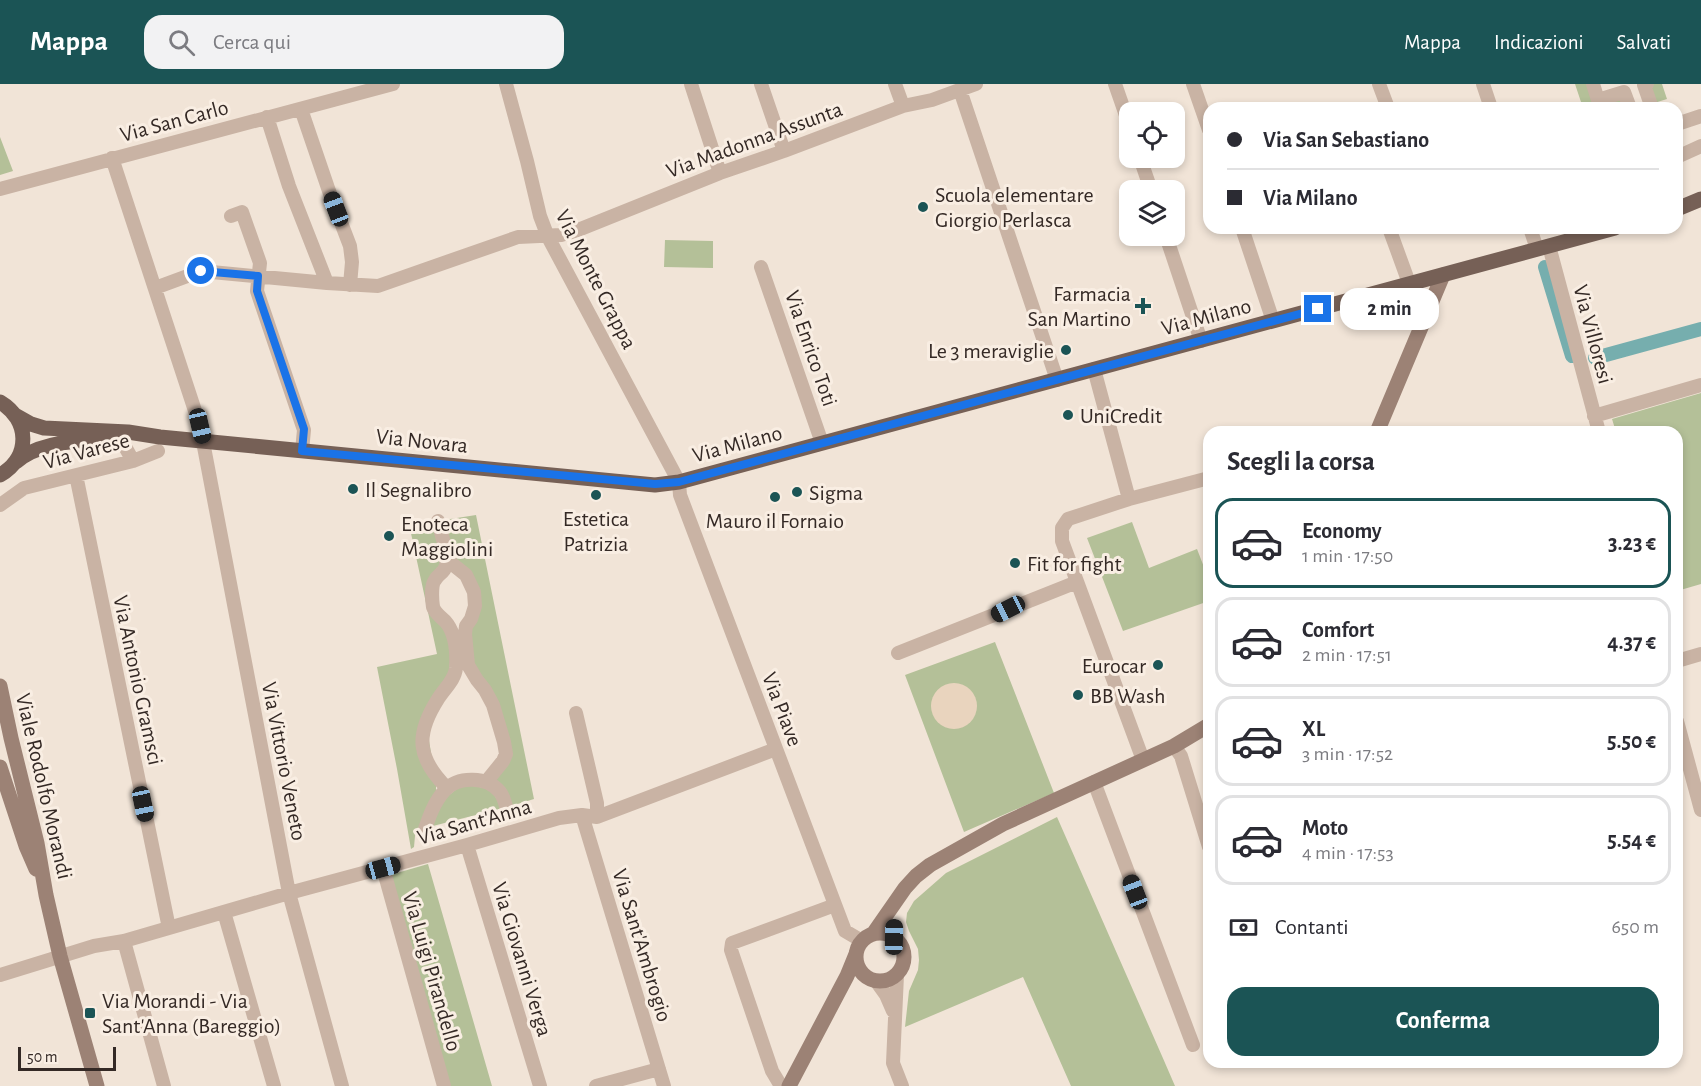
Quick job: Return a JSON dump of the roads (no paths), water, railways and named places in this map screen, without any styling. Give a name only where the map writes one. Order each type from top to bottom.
[{"type":"main road","points":[[1683,206],[1701,199]]},
{"type":"main road","name":"Via Milano","points":[[679,482],[1594,234]]},
{"type":"main road","name":"Via Novara","points":[[0,402],[15,415],[44,428],[128,432],[159,444]]},
{"type":"main road","points":[[5,472],[21,451],[23,438],[21,426],[15,415]]},
{"type":"main road","name":"Via Novara","points":[[5,472],[29,453],[59,444],[115,440],[159,444],[204,440],[655,484],[679,482]]},
{"type":"street","name":"Via San Carlo","points":[[0,189],[393,84]]},
{"type":"street","name":"Via Monte Grappa","points":[[506,84],[540,216],[548,237],[679,482]]},
{"type":"street","points":[[691,84],[720,173]]},
{"type":"street","points":[[761,84],[784,151]]},
{"type":"street","points":[[896,84],[903,106]]},
{"type":"street","name":"Via Madonna Assunta","points":[[155,288],[201,271],[378,286],[518,237],[548,237],[578,230],[720,173],[903,106],[932,100],[976,84]]},
{"type":"street","points":[[1115,84],[1121,102]]},
{"type":"street","points":[[1193,84],[1203,113]]},
{"type":"street","points":[[1379,84],[1386,102]]},
{"type":"street","points":[[1484,84],[1489,102]]},
{"type":"street","points":[[1593,84],[1598,100],[1624,92],[1628,102]]},
{"type":"street","points":[[1647,84],[1644,85],[1650,102]]},
{"type":"street","points":[[960,90],[1057,380]]},
{"type":"street","points":[[302,109],[350,246],[352,262],[350,285]]},
{"type":"street","points":[[1683,122],[1701,116]]},
{"type":"street","points":[[267,117],[289,186],[327,283]]},
{"type":"street","points":[[1683,154],[1701,146]]},
{"type":"street","name":"Via Vittorio Veneto","points":[[112,158],[204,440],[289,893],[342,1086]]},
{"type":"street","points":[[231,216],[242,212],[260,263],[257,291],[304,429],[302,451]]},
{"type":"street","points":[[1244,234],[1273,321]]},
{"type":"street","points":[[1391,234],[1409,284]]},
{"type":"street","name":"Via Villoresi","points":[[1534,234],[1543,248],[1597,426]]},
{"type":"street","points":[[1169,246],[1201,341]]},
{"type":"street","name":"Via Enrico Toti","points":[[761,267],[822,443]]},
{"type":"street","points":[[1380,426],[1443,275]]},
{"type":"street","points":[[1094,369],[1130,499]]},
{"type":"street","points":[[1594,416],[1701,385]]},
{"type":"street","points":[[115,440],[123,443],[133,461]]},
{"type":"street","name":"Via Varese","points":[[0,505],[24,488],[133,461],[159,444]]},
{"type":"street","name":"Via Varese","points":[[5,472],[15,486],[24,488]]},
{"type":"street","name":"Via Antonio Gramsci","points":[[76,475],[169,928]]},
{"type":"street","points":[[1143,760],[1062,541],[1062,528],[1068,519],[1130,499],[1203,480]]},
{"type":"street","name":"Via Piave","points":[[679,482],[680,495],[845,930],[864,943]]},
{"type":"street","points":[[438,520],[446,565],[444,572],[435,580],[432,587],[433,606],[455,635],[456,671],[437,700],[424,727],[422,742],[423,754],[428,766],[447,788]]},
{"type":"street","points":[[445,550],[451,563],[466,575],[474,592],[474,606],[465,634],[468,665],[493,705],[501,728],[506,754],[486,783]]},
{"type":"street","points":[[898,654],[1077,582]]},
{"type":"street","points":[[1683,660],[1701,654]]},
{"type":"street","points":[[450,683],[461,681],[479,683]]},
{"type":"street","name":"Viale Rodolfo Morandi","points":[[0,686],[38,843],[46,895],[60,956],[97,1086]]},
{"type":"street","points":[[576,713],[597,803],[597,817]]},
{"type":"street","points":[[789,1086],[864,943],[916,876],[930,865],[1003,824],[1174,746],[1203,729]]},
{"type":"street","points":[[1683,743],[1701,810]]},
{"type":"street","points":[[1174,746],[1181,756],[1203,828]]},
{"type":"street","name":"Via Sant'Anna","points":[[0,975],[94,946],[169,928],[559,818],[582,815],[597,817],[776,749]]},
{"type":"street","name":"Viale Rodolfo Morandi","points":[[0,767],[26,846],[46,895]]},
{"type":"street","points":[[424,832],[432,808],[452,784],[480,780],[492,784],[501,793],[507,809]]},
{"type":"street","points":[[1094,782],[1193,1045]]},
{"type":"street","name":"Via Sant'Ambrogio","points":[[582,815],[664,1086]]},
{"type":"street","name":"Via Giovanni Verga","points":[[467,845],[540,1086]]},
{"type":"street","name":"Via Luigi Pirandello","points":[[383,868],[444,1086]]},
{"type":"street","points":[[894,937],[895,904]]},
{"type":"street","points":[[781,1086],[772,1071],[731,950],[732,943],[835,905]]},
{"type":"street","points":[[224,912],[274,1086]]},
{"type":"street","points":[[836,997],[849,986],[873,980],[885,981],[897,975],[902,968],[903,948],[894,937],[885,933],[864,943],[856,962],[860,971],[873,980],[886,995],[895,1019]]},
{"type":"street","points":[[124,940],[164,1086]]},
{"type":"street","points":[[897,975],[893,1063],[902,1086]]},
{"type":"street","points":[[597,1086],[659,1069]]},
{"type":"waterway","points":[[1545,267],[1572,356]]},
{"type":"waterway","points":[[1595,358],[1701,329]]},
{"type":"place","name":"Scuola elementare Giorgio Perlasca","points":[[923,207]]},
{"type":"place","name":"Farmacia San Martino","points":[[1143,306]]},
{"type":"place","name":"Le 3 meraviglie","points":[[1066,350]]},
{"type":"place","name":"UniCredit","points":[[1068,415]]},
{"type":"place","name":"Il Segnalibro","points":[[353,489]]},
{"type":"place","name":"Sigma","points":[[797,492]]},
{"type":"place","name":"Estetica Patrizia","points":[[596,495]]},
{"type":"place","name":"Mauro il Fornaio","points":[[775,497]]},
{"type":"place","name":"Enoteca Maggiolini","points":[[389,536]]},
{"type":"place","name":"Fit for fight","points":[[1015,563]]},
{"type":"place","name":"Eurocar","points":[[1158,665]]},
{"type":"place","name":"BB Wash","points":[[1078,695]]},
{"type":"place","name":"Via Morandi - Via Sant'Anna (Bareggio)","points":[[90,1013]]}]
